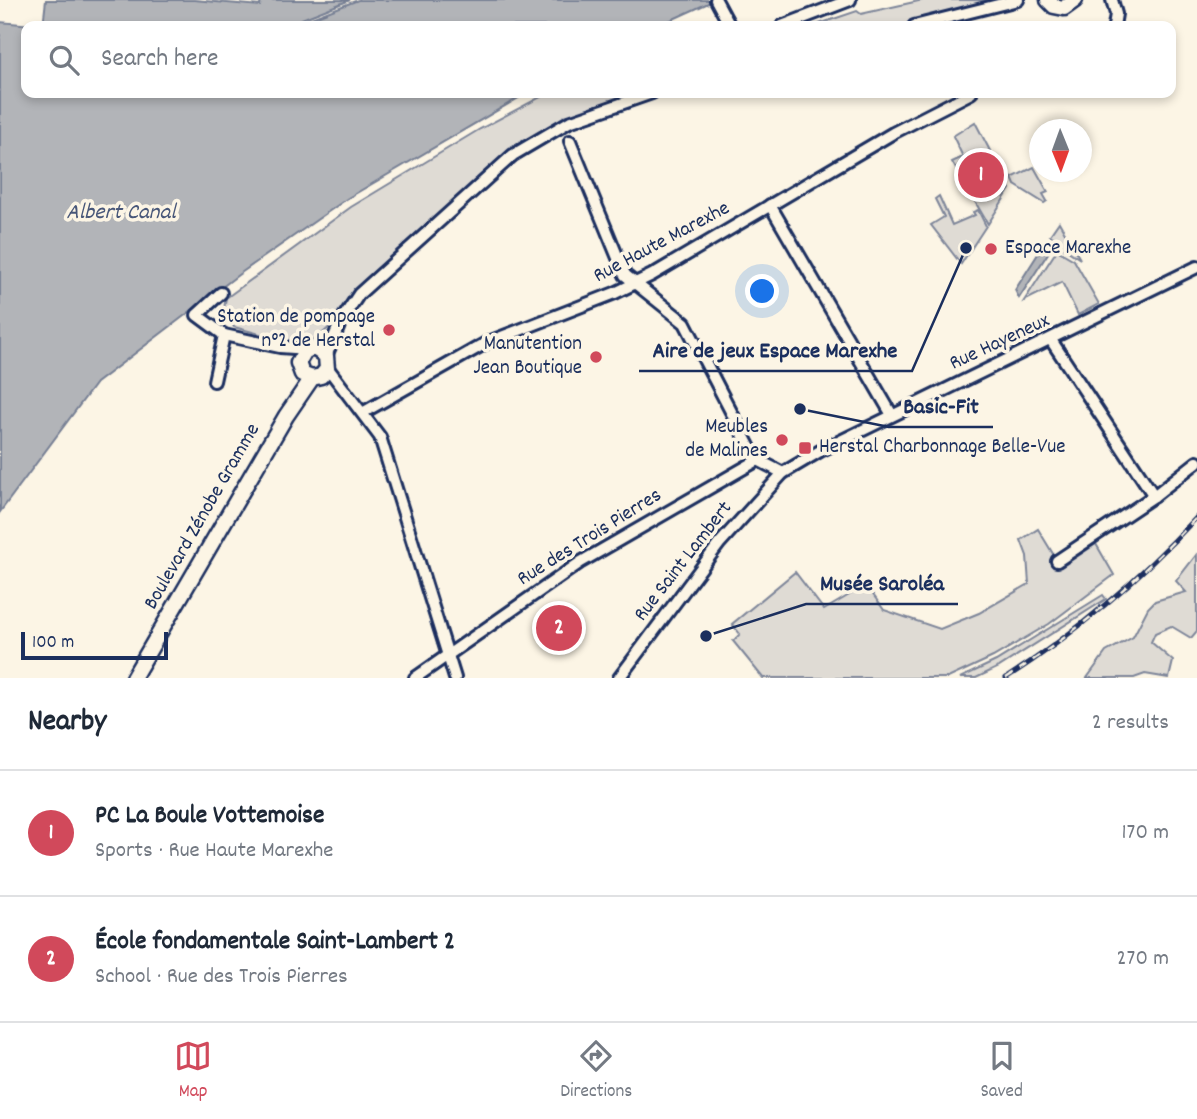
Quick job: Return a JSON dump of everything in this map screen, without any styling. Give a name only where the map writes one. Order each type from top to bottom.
[{"type":"main road","points":[[1048,0],[1054,6],[1063,8],[1075,0]]},
{"type":"main road","points":[[319,350],[321,369],[302,374],[303,355],[319,350]]},
{"type":"main road","name":"Boulevard Zénobe Gramme","points":[[134,678],[286,416],[321,369]]},
{"type":"street","points":[[716,0],[727,21]]},
{"type":"street","points":[[795,21],[850,0]]},
{"type":"street","points":[[934,21],[1018,0]]},
{"type":"street","points":[[1112,0],[1115,21]]},
{"type":"street","points":[[455,678],[380,437],[364,412],[339,383],[321,369],[341,321],[359,294],[513,155],[569,122],[638,98]]},
{"type":"street","name":"Rue Haute Marexhe","points":[[364,412],[486,342],[633,284],[893,133],[961,98]]},
{"type":"street","points":[[570,141],[625,275],[685,323],[758,460],[783,473]]},
{"type":"street","points":[[770,205],[892,415]]},
{"type":"street","name":"Rue Hayeneux","points":[[783,473],[892,415],[1197,267]]},
{"type":"street","points":[[221,293],[197,315],[224,335],[280,347],[303,355]]},
{"type":"street","points":[[214,381],[224,335]]},
{"type":"street","points":[[1051,340],[1154,496]]},
{"type":"street","name":"Rue des Trois Pierres","points":[[415,678],[582,562],[758,460]]},
{"type":"street","points":[[1057,561],[1154,496],[1197,462]]},
{"type":"street","name":"Rue Saint Lambert","points":[[619,678],[719,544],[783,473]]},
{"type":"shaded area","points":[[923,0],[1010,0],[947,21],[828,21],[857,11],[861,14]]},
{"type":"shaded area","points":[[539,98],[646,98],[569,128],[512,164],[314,341],[293,343],[234,327],[223,313],[226,298],[351,207],[480,129]]},
{"type":"shaded area","points":[[975,122],[1010,189],[988,224],[952,162],[963,157],[953,136]]},
{"type":"shaded area","points":[[1029,170],[1029,182],[1042,182],[1048,192],[1043,194],[1047,201],[1044,203],[1015,185],[1012,178]]},
{"type":"shaded area","points":[[939,196],[952,225],[975,215],[973,212],[978,210],[986,226],[961,264],[931,225],[944,217],[935,199]]},
{"type":"shaded area","points":[[1059,222],[1080,259],[1056,243],[1057,240],[1050,235]]},
{"type":"shaded area","points":[[1057,250],[1074,260],[1099,304],[1078,315],[1062,282],[1024,301]]},
{"type":"shaded area","points":[[1038,529],[1061,567],[1096,544],[1114,575],[1049,624],[993,657],[948,678],[763,678],[733,641],[740,634],[732,624],[795,572],[824,610],[866,585],[884,610],[940,629],[979,613],[1029,584],[1027,556],[1021,540]]},
{"type":"shaded area","points":[[1197,554],[1197,631],[1191,638],[1171,626],[1155,633],[1151,642],[1173,661],[1169,678],[1145,674],[1134,678],[1087,678],[1106,652],[1133,637],[1148,608],[1155,601],[1186,592],[1176,581]]},
{"type":"shaded area","points":[[1103,595],[1106,599],[999,667],[976,678],[960,678],[996,661]]},
{"type":"water","points":[[46,0],[194,0],[260,6],[261,0],[350,0],[297,21],[44,21]]},
{"type":"water","points":[[358,0],[715,0],[669,21],[304,21]]},
{"type":"water","name":"Albert Canal","points":[[0,22],[21,24],[21,98],[518,98],[348,198],[238,275],[96,383],[0,512]]},
{"type":"water","points":[[1045,243],[1052,247],[1019,298],[1015,290]]},
{"type":"railway","points":[[1006,678],[1107,604],[1197,517]]},
{"type":"place","name":"PC La Boule Vottemoise","points":[[981,175]]},
{"type":"place","name":"Aire de jeux Espace Marexhe","points":[[966,248]]},
{"type":"place","name":"Espace Marexhe","points":[[991,249]]},
{"type":"place","name":"Station de pompage n°2 de Herstal","points":[[389,330]]},
{"type":"place","name":"Manutention Jean Boutique","points":[[596,357]]},
{"type":"place","name":"Basic-Fit","points":[[800,409]]},
{"type":"place","name":"Meubles de Malines","points":[[782,440]]},
{"type":"place","name":"Herstal Charbonnage Belle-Vue","points":[[805,448]]},
{"type":"place","name":"École fondamentale Saint-Lambert 2","points":[[559,628]]},
{"type":"place","name":"Musée Saroléa","points":[[706,636]]}]
